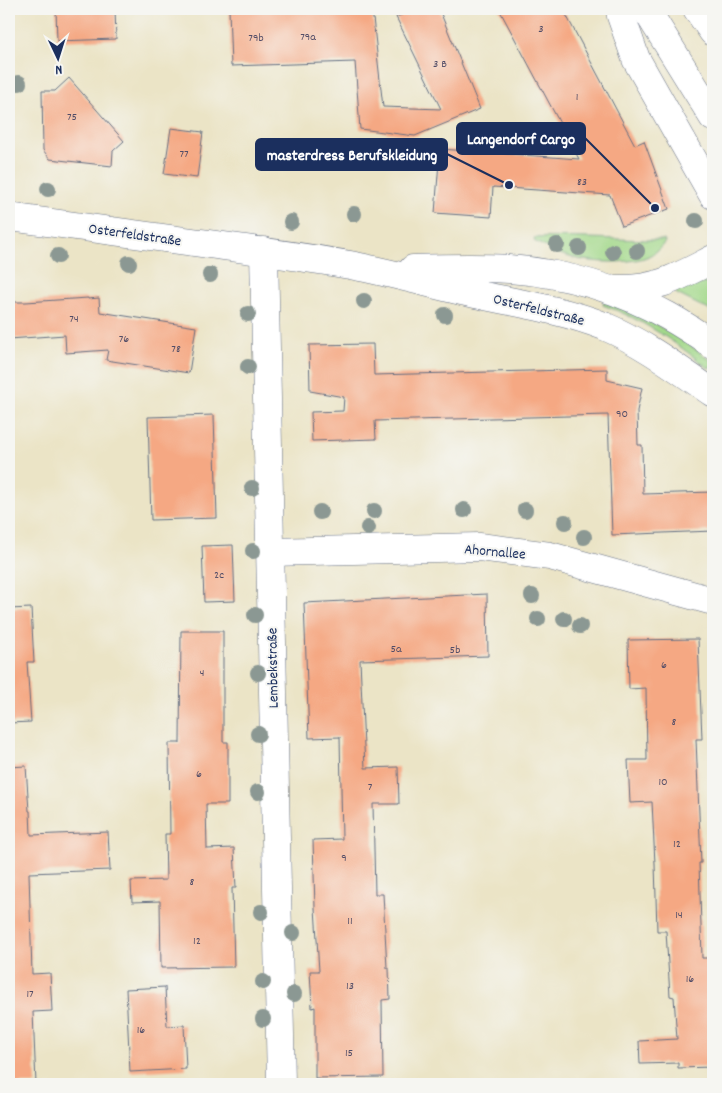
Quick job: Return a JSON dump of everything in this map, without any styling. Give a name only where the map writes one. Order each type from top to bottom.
[{"type":"main road","points":[[620,9],[636,59],[713,195]]},
{"type":"main road","points":[[646,9],[713,117]]},
{"type":"main road","points":[[697,9],[713,32]]},
{"type":"main road","name":"Osterfeldstraße","points":[[9,216],[264,251],[349,265],[549,309],[604,327],[636,342],[713,393]]},
{"type":"main road","name":"Lembekstraße","points":[[264,251],[281,1084]]},
{"type":"main road","points":[[604,288],[627,289],[653,286],[668,282],[713,259]]},
{"type":"main road","name":"Osterfeldstraße","points":[[349,265],[406,269],[510,269],[564,277],[604,288],[643,303],[668,315],[713,345]]},
{"type":"main road","name":"Ahornallee","points":[[270,552],[479,547],[550,556],[713,601]]},
{"type":"green space","points":[[535,238],[664,240],[665,242],[651,255],[643,258],[611,262],[588,261],[565,256],[534,241]]},
{"type":"green space","points":[[713,281],[713,312],[675,292],[677,290]]},
{"type":"green space","points":[[604,302],[639,314],[690,345],[712,361],[713,366],[707,367],[658,332],[631,317],[603,305]]},
{"type":"building","points":[[56,9],[115,9],[116,39],[57,41]]},
{"type":"building","points":[[229,9],[372,9],[383,107],[441,109],[396,17],[417,9],[439,9],[480,109],[415,136],[360,129],[355,62],[231,66]]},
{"type":"building","points":[[499,9],[563,9],[635,145],[644,141],[669,209],[622,226],[610,195],[493,187],[491,217],[435,213],[440,149],[579,159]]},
{"type":"building","points":[[69,78],[124,141],[113,151],[112,166],[50,159],[43,150],[42,91],[55,91]]},
{"type":"building","points":[[171,128],[203,132],[197,178],[164,174]]},
{"type":"building","points":[[99,298],[100,312],[196,327],[189,373],[106,360],[108,350],[66,353],[65,335],[9,339],[9,302]]},
{"type":"building","points":[[373,344],[374,375],[607,369],[607,380],[642,388],[637,411],[638,445],[642,445],[643,494],[713,492],[713,531],[612,535],[608,415],[375,421],[376,439],[312,441],[311,412],[343,411],[344,397],[310,391],[309,345]]},
{"type":"building","points":[[214,415],[217,518],[151,520],[148,417]]},
{"type":"building","points":[[233,545],[235,601],[204,602],[202,546]]},
{"type":"building","points":[[487,594],[488,656],[360,660],[365,768],[398,767],[399,804],[373,804],[375,894],[383,894],[387,968],[389,968],[390,999],[382,1000],[383,1077],[315,1078],[315,1007],[312,1008],[310,971],[319,971],[313,840],[342,839],[340,737],[309,738],[304,603]]},
{"type":"building","points":[[31,608],[34,662],[27,662],[31,722],[9,723],[9,609]]},
{"type":"building","points":[[181,631],[223,631],[223,742],[228,742],[228,804],[206,804],[207,849],[234,848],[236,888],[232,888],[234,967],[161,968],[160,901],[132,902],[131,881],[166,880],[165,834],[170,834],[169,743],[180,743]]},
{"type":"building","points":[[698,639],[702,739],[696,739],[701,863],[699,863],[702,958],[710,958],[713,1067],[678,1068],[678,1063],[640,1064],[639,1041],[677,1039],[674,997],[670,996],[666,931],[657,931],[652,802],[630,803],[628,760],[647,760],[646,688],[629,689],[628,640]]},
{"type":"building","points":[[26,766],[31,835],[108,832],[110,870],[29,873],[32,974],[50,973],[52,1011],[33,1012],[36,1084],[9,1084],[9,767]]},
{"type":"building","points":[[165,987],[167,1026],[184,1025],[186,1069],[130,1072],[126,989]]},
{"type":"place","name":"masterdress Berufskleidung","points":[[509,185]]},
{"type":"place","name":"Langendorf Cargo","points":[[655,208]]}]
